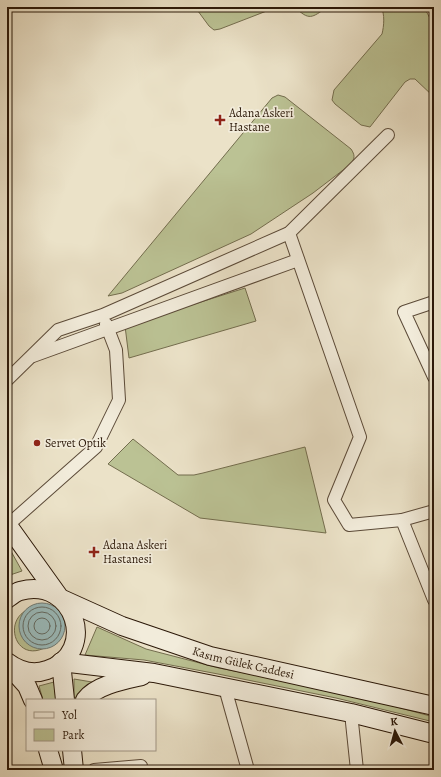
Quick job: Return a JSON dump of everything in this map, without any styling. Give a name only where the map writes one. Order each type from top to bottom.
[{"type":"main road","points":[[7,525],[60,598],[70,608],[76,622],[76,636],[72,649],[54,668],[42,672],[28,672],[15,668],[7,663]]},
{"type":"main road","name":"Kasım Gülek Caddesi","points":[[7,599],[19,592],[33,589],[48,591],[122,626],[210,656],[434,706]]},
{"type":"main road","points":[[61,662],[154,673],[351,713],[434,734]]},
{"type":"main road","points":[[61,662],[65,699]]},
{"type":"main road","points":[[7,663],[28,686],[33,699]]},
{"type":"main road","points":[[86,699],[89,695],[111,684],[154,673]]},
{"type":"main road","points":[[48,751],[54,770]]},
{"type":"main road","points":[[72,751],[74,770]]},
{"type":"street","points":[[7,380],[58,330],[103,315],[289,233],[388,135]]},
{"type":"street","points":[[289,233],[360,437],[334,500],[349,525],[402,520],[434,511]]},
{"type":"street","points":[[30,357],[298,260]]},
{"type":"street","points":[[434,302],[404,312],[434,376]]},
{"type":"street","points":[[7,525],[96,447],[119,400],[116,350],[103,315]]},
{"type":"street","points":[[402,520],[434,600]]},
{"type":"street","points":[[225,688],[248,770]]},
{"type":"street","points":[[351,713],[357,770]]},
{"type":"street","points":[[94,770],[141,766],[141,770]]},
{"type":"green space","points":[[195,7],[277,7],[214,30],[209,26]]},
{"type":"green space","points":[[295,7],[327,7],[314,16],[307,16]]},
{"type":"green space","points":[[381,7],[424,7],[434,26],[434,97],[415,79],[410,79],[405,82],[370,127],[361,125],[332,100],[334,90],[382,34],[384,20]]},
{"type":"green space","points":[[278,95],[285,97],[351,149],[354,156],[351,164],[313,193],[251,234],[122,293],[108,296],[272,98]]},
{"type":"green space","points":[[245,288],[256,321],[129,358],[125,326]]},
{"type":"green space","points":[[133,439],[178,475],[194,475],[305,447],[326,533],[200,518],[108,464]]},
{"type":"green space","points":[[7,544],[22,571],[7,576]]},
{"type":"green space","points":[[34,608],[48,646],[36,651],[27,650],[20,645],[16,637],[15,628],[17,619],[23,612]]},
{"type":"green space","points":[[97,627],[146,649],[219,668],[337,691],[434,717],[434,722],[336,698],[218,674],[144,660],[85,655]]},
{"type":"green space","points":[[74,679],[98,683],[80,699],[74,699]]},
{"type":"green space","points":[[54,682],[56,699],[43,699],[39,686]]},
{"type":"water","points":[[38,603],[46,603],[55,607],[61,613],[65,626],[61,639],[55,645],[46,649],[38,649],[29,645],[23,639],[19,630],[19,622],[23,613],[29,607]]},
{"type":"place","name":"Adana Askeri Hastane","points":[[220,120]]},
{"type":"place","name":"Servet Optik","points":[[37,443]]},
{"type":"place","name":"Adana Askeri Hastanesi","points":[[94,552]]}]
